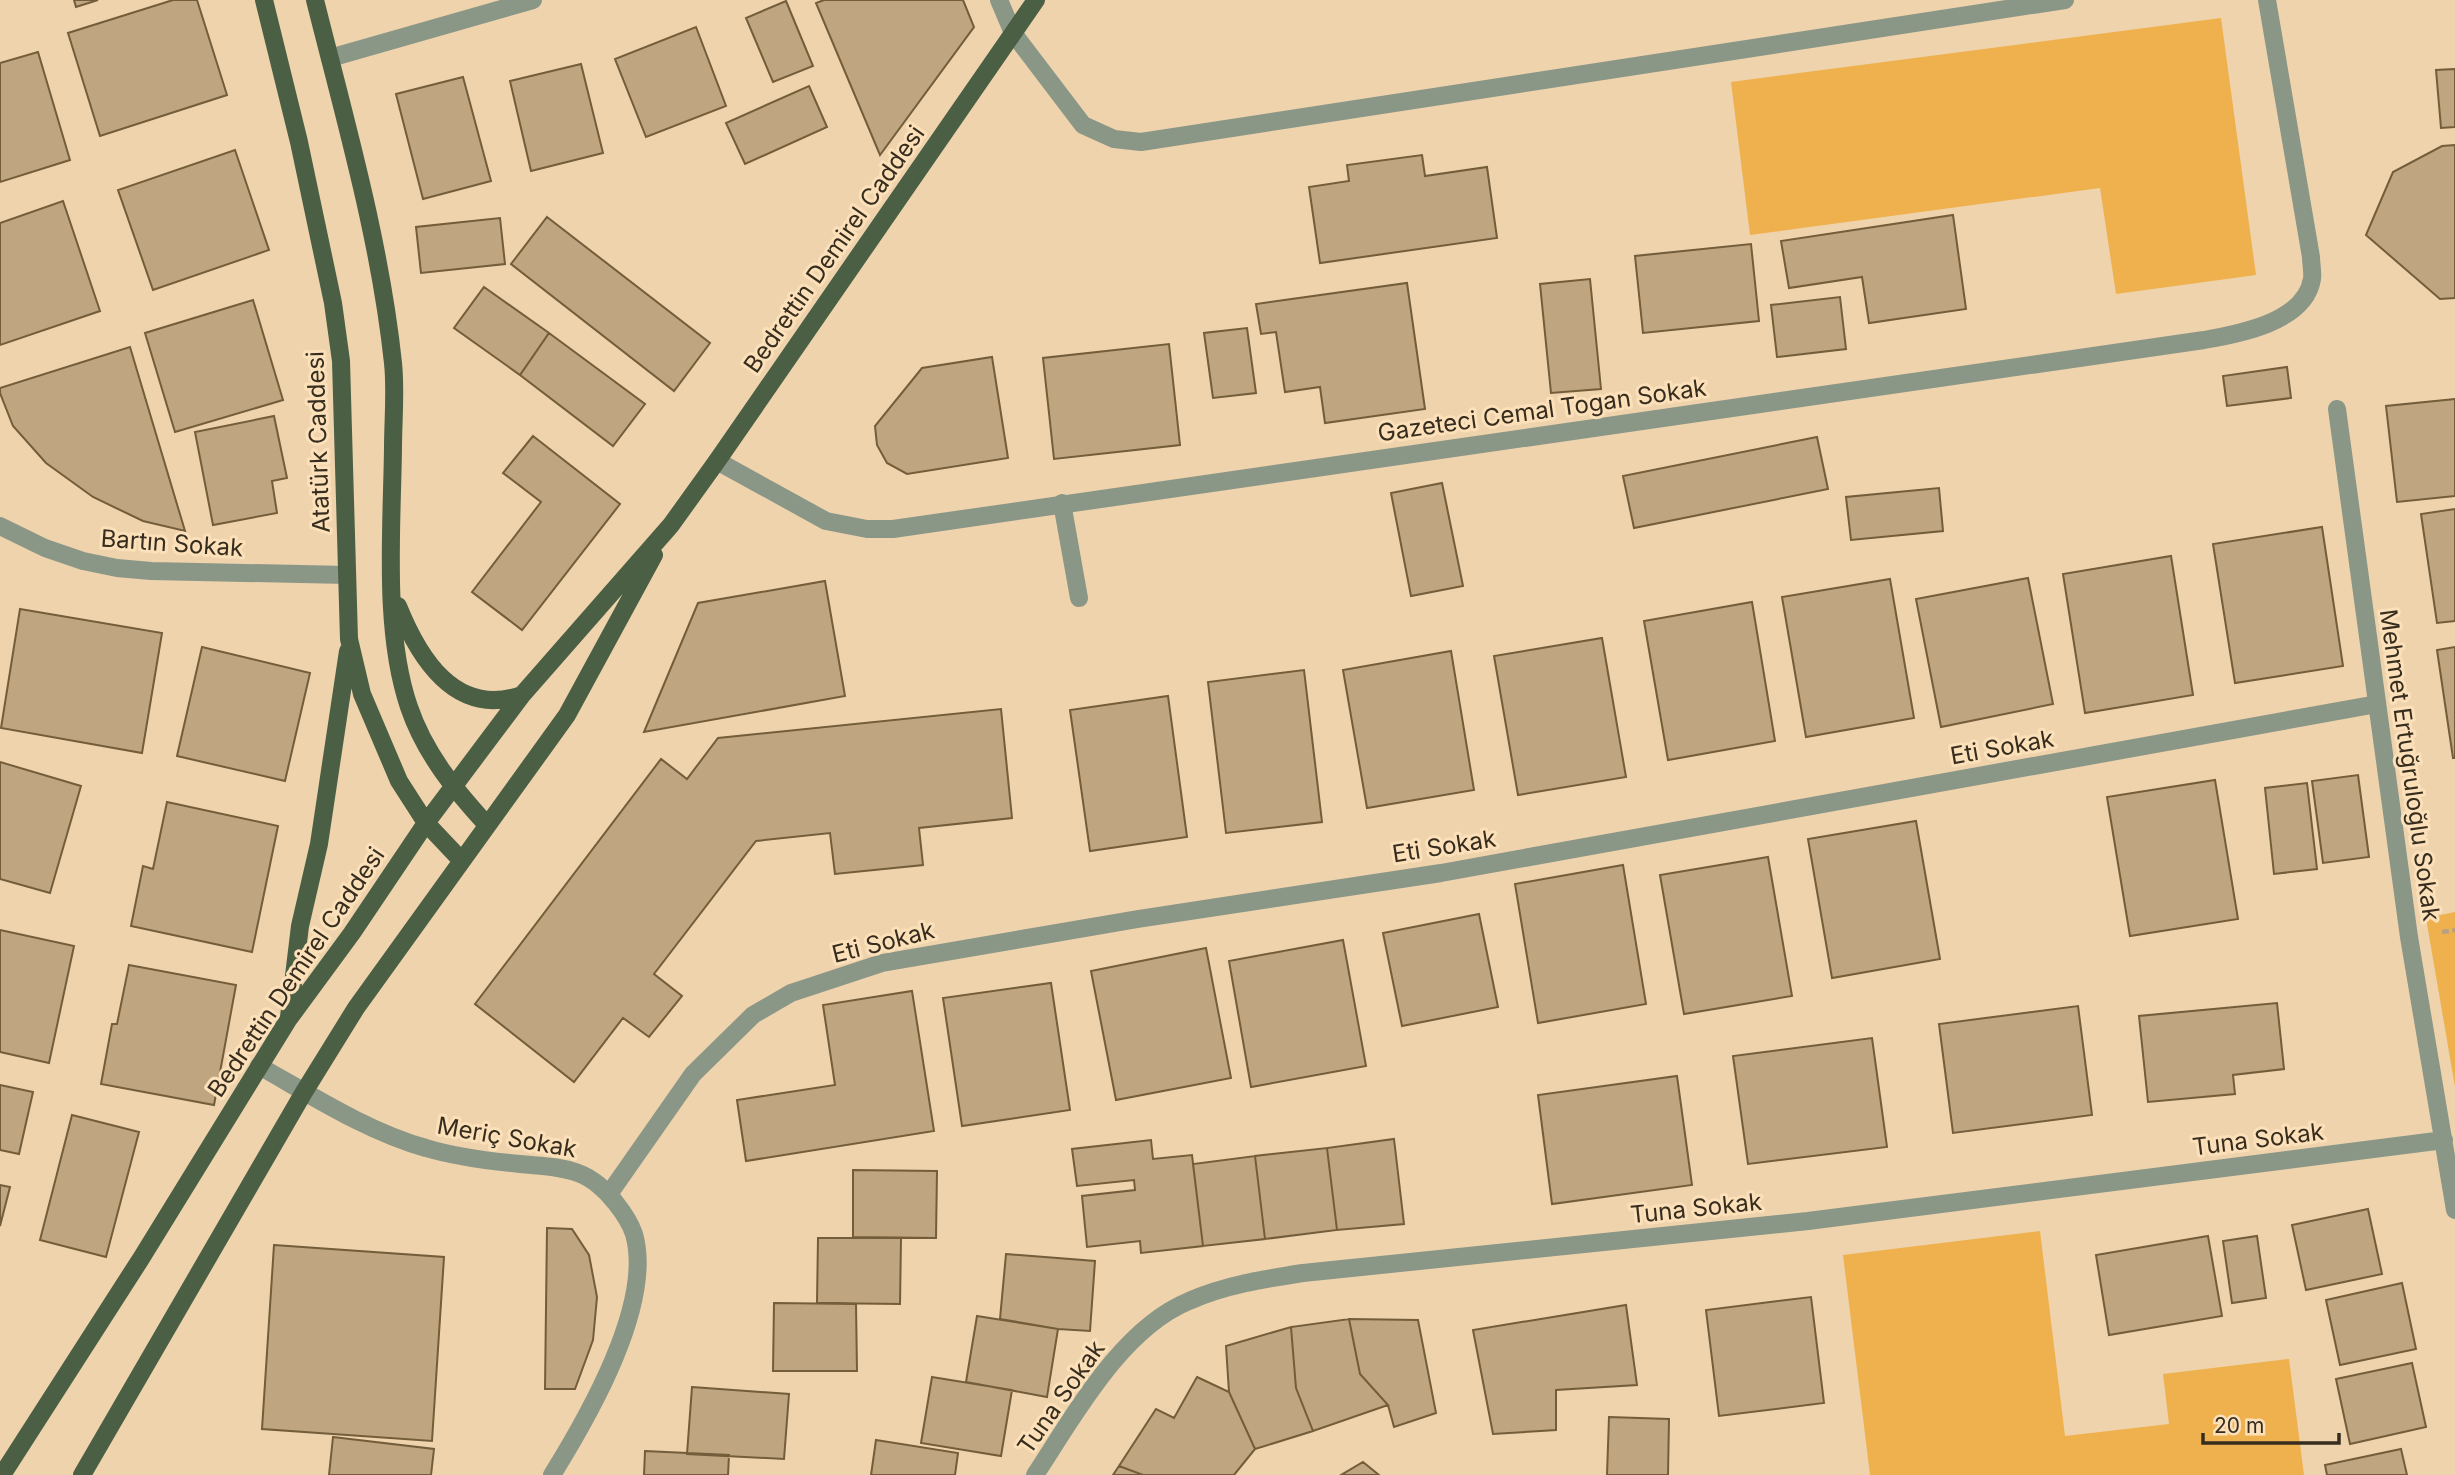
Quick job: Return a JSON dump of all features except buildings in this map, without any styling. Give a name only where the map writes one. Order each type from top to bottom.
[{"type":"main road","name":"Atatürk Caddesi","points":[[264,0],[302,156],[333,303],[341,361],[349,639],[362,694],[399,781],[426,823],[461,860]]},
{"type":"main road","points":[[315,0],[352,141],[373,235],[394,366],[393,593],[400,670],[409,707],[426,746],[452,786],[487,825]]},
{"type":"main road","name":"Bedrettin Demirel Caddesi","points":[[4,1465],[142,1257],[288,1020],[352,933],[452,786],[522,695],[671,525],[1036,0]]},
{"type":"main road","name":"Bedrettin Demirel Caddesi","points":[[82,1475],[304,1091],[356,1008],[567,715],[671,525]]},
{"type":"main road","points":[[393,593],[413,642],[444,682],[480,698],[504,699],[522,695]]},
{"type":"main road","points":[[288,1020],[300,926],[323,820],[349,639]]},
{"type":"street","points":[[330,58],[533,0]]},
{"type":"street","points":[[999,0],[1013,33],[1083,125],[1114,139],[1141,142],[2065,0]]},
{"type":"street","name":"Gazeteci Cemal Togan Sokak","points":[[718,461],[826,521],[867,529],[894,529],[2230,336],[2261,327],[2287,315],[2303,298],[2312,280],[2311,257],[2267,0]]},
{"type":"street","name":"Mehmet Ertuğruloğlu Sokak","points":[[2337,409],[2421,1013],[2455,1210]]},
{"type":"street","points":[[1062,503],[1079,598]]},
{"type":"street","name":"Bartın Sokak","points":[[0,526],[46,548],[83,561],[117,568],[347,575]]},
{"type":"street","name":"Eti Sokak","points":[[609,1194],[693,1074],[753,1015],[791,993],[882,963],[1138,919],[1441,873],[2377,704]]},
{"type":"street","name":"Meriç Sokak","points":[[259,1066],[394,1138],[459,1156],[580,1173],[609,1194],[624,1213],[634,1234],[638,1257],[637,1286],[613,1365],[579,1431],[552,1475]]},
{"type":"street","name":"Tuna Sokak","points":[[1035,1475],[1108,1367],[1132,1340],[1186,1302],[1221,1289],[1303,1273],[1808,1221],[2444,1140]]},
{"type":"shaded area","points":[[2221,18],[2256,275],[2116,294],[2100,188],[1750,235],[1731,82]]},
{"type":"shaded area","points":[[2455,912],[2455,1087],[2426,918]]},
{"type":"shaded area","points":[[2040,1231],[2065,1436],[2169,1424],[2163,1374],[2289,1359],[2304,1475],[1870,1475],[1843,1255]]}]
